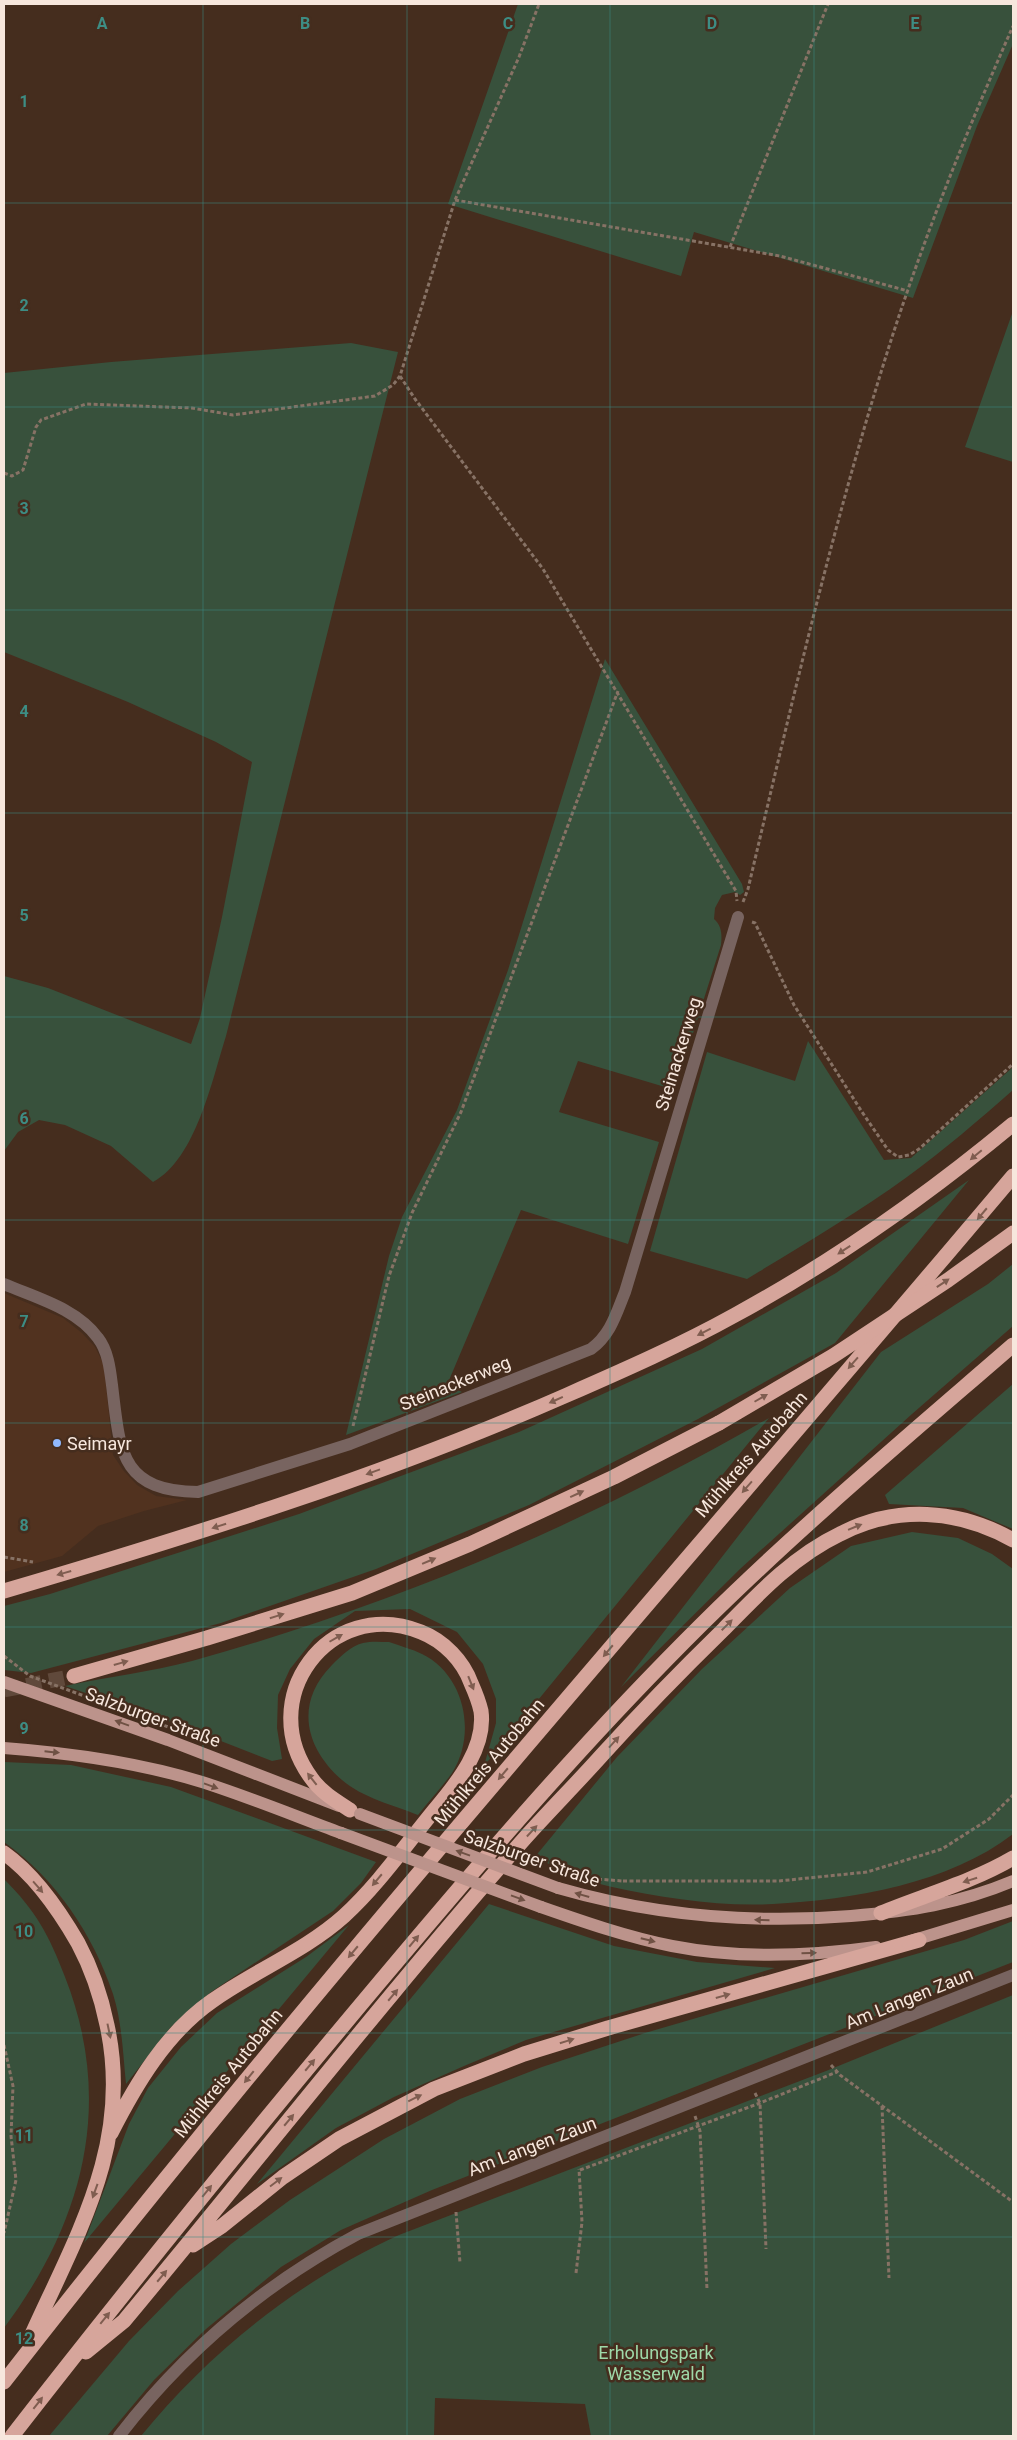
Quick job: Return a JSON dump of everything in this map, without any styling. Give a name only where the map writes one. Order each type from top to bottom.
[{"type":"highway","points":[[4,1591],[148,1549],[287,1503],[516,1417],[651,1358],[734,1316],[807,1274],[887,1222],[966,1163],[1013,1124]]},
{"type":"highway","name":"Mühlkreis Autobahn","points":[[4,2382],[313,1999],[1013,1176]]},
{"type":"highway","points":[[74,1676],[207,1638],[352,1593],[524,1519],[614,1477],[719,1423],[833,1356],[948,1280],[1013,1232]]},
{"type":"highway","points":[[12,2436],[279,2102],[475,1868],[631,1696],[772,1557],[1013,1345]]},
{"type":"highway","points":[[64,2369],[124,2321],[361,2032],[526,1838],[639,1715],[767,1586],[823,1542],[842,1532],[883,1517],[925,1513],[947,1515],[987,1527],[1013,1540]]},
{"type":"highway","points":[[111,2133],[150,2065],[189,2020],[209,2002],[315,1938],[344,1915],[374,1884],[456,1784],[471,1759],[480,1731],[481,1712],[469,1677],[444,1645],[407,1627],[386,1625],[349,1630],[329,1642],[315,1654],[297,1681],[290,1713],[291,1730],[295,1746],[312,1780],[322,1790],[355,1812]]},
{"type":"highway","points":[[4,1853],[37,1885],[64,1918],[89,1966],[101,1998],[112,2047],[115,2088],[111,2133],[98,2183],[82,2227],[20,2361]]},
{"type":"highway","points":[[881,1913],[930,1893],[980,1877],[1013,1858]]},
{"type":"highway","points":[[181,2253],[222,2226],[283,2177],[339,2139],[434,2089],[524,2054],[608,2028],[919,1940]]},
{"type":"main road","name":"Salzburger Straße","points":[[4,1682],[168,1740],[558,1888],[607,1902],[690,1916],[766,1920],[881,1913],[934,1907],[1013,1881]]},
{"type":"main road","points":[[4,1748],[55,1752],[132,1764],[201,1782],[601,1928],[672,1946],[722,1952],[778,1954],[841,1952],[919,1940],[1013,1910]]},
{"type":"street","name":"Steinackerweg","points":[[4,1284],[73,1315],[86,1324],[99,1339],[110,1370],[124,1458],[138,1474],[153,1485],[174,1492],[198,1492],[350,1444],[591,1348],[603,1340],[610,1330],[625,1292],[738,917]]},
{"type":"street","name":"Am Langen Zaun","points":[[119,2436],[167,2379],[195,2351],[270,2288],[321,2254],[358,2234],[1013,1975]]},
{"type":"path","points":[[4,473],[12,476],[23,470],[36,427],[41,420],[86,404],[192,408],[233,415],[375,396],[393,386],[400,376],[454,200],[519,57],[539,4]]},
{"type":"path","points":[[730,247],[828,4]]},
{"type":"path","points":[[738,917],[748,889],[812,620],[863,432],[908,291],[970,125],[1013,26]]},
{"type":"path","points":[[454,200],[780,256],[908,291]]},
{"type":"path","points":[[400,376],[415,399],[543,569],[618,691],[626,708],[736,891],[738,917]]},
{"type":"path","points":[[350,1444],[358,1397],[389,1276],[412,1213],[462,1112],[618,691]]},
{"type":"path","points":[[738,917],[755,923],[794,1005],[862,1112],[888,1150],[898,1157],[909,1155],[919,1149],[1013,1064]]},
{"type":"path","points":[[4,1557],[32,1562]]},
{"type":"path","points":[[4,1656],[30,1676],[171,1728]]},
{"type":"path","points":[[623,1881],[779,1881],[867,1872],[942,1849],[989,1819],[1013,1795]]},
{"type":"path","points":[[4,2045],[13,2086],[11,2136],[16,2180],[4,2233]]},
{"type":"path","points":[[824,2051],[837,2072],[1013,2202]]},
{"type":"path","points":[[580,2170],[760,2103],[837,2072]]},
{"type":"path","points":[[756,2093],[760,2103],[766,2249]]},
{"type":"path","points":[[882,2106],[889,2278]]},
{"type":"path","points":[[695,2116],[698,2126],[707,2290]]},
{"type":"path","points":[[576,2273],[582,2222],[580,2170],[577,2162]]},
{"type":"path","points":[[455,2209],[458,2217],[460,2263]]},
{"type":"shaded area","name":"Seimayr","points":[[4,1293],[63,1318],[82,1333],[95,1347],[104,1365],[113,1455],[123,1470],[137,1485],[156,1496],[187,1500],[98,1526],[62,1556],[4,1572]]},
{"type":"green space","points":[[518,4],[1013,4],[1013,44],[977,126],[913,298],[694,232],[681,276],[448,204]]},
{"type":"green space","points":[[1013,311],[1013,462],[965,447]]},
{"type":"green space","points":[[351,343],[398,352],[226,1036],[200,1117],[181,1156],[168,1171],[153,1182],[111,1146],[65,1125],[39,1120],[18,1132],[4,1151],[4,976],[48,988],[191,1044],[200,1018],[222,917],[252,762],[216,742],[128,702],[4,652],[4,373],[111,362]]},
{"type":"green space","points":[[605,659],[742,884],[744,892],[740,895],[735,892],[722,895],[715,908],[714,919],[721,931],[721,945],[675,1090],[578,1061],[559,1112],[659,1142],[628,1244],[521,1210],[447,1385],[462,1392],[346,1435],[389,1256],[402,1217],[457,1110],[508,970]]},
{"type":"green space","points":[[808,1041],[884,1160],[911,1158],[1013,1067],[1013,1090],[961,1135],[888,1191],[747,1279],[650,1251],[707,1052],[795,1081]]},
{"type":"green space","points":[[969,1180],[835,1343],[698,1419],[529,1505],[376,1569],[221,1623],[31,1673],[4,1670],[4,1606],[50,1594],[299,1514],[519,1432],[702,1349],[836,1273]]},
{"type":"green space","points":[[1013,1264],[1013,1326],[740,1569],[621,1687],[881,1352],[988,1284]]},
{"type":"green space","points":[[1013,1384],[1013,1529],[963,1508],[889,1504],[885,1495]]},
{"type":"green space","points":[[769,1418],[484,1766],[496,1723],[496,1699],[483,1664],[457,1632],[410,1609],[355,1611],[314,1639],[290,1669],[278,1695],[277,1728],[282,1759],[272,1761],[180,1725],[65,1686],[192,1661],[268,1639],[416,1587],[488,1558],[630,1493],[700,1457]]},
{"type":"green space","points":[[912,1532],[958,1538],[992,1554],[1013,1569],[1013,1834],[988,1851],[930,1877],[867,1893],[803,1902],[773,1904],[713,1903],[631,1891],[592,1881],[534,1858],[617,1757],[702,1669],[790,1588],[851,1546]]},
{"type":"green space","points":[[389,1642],[418,1652],[437,1664],[448,1676],[457,1691],[465,1724],[460,1758],[444,1784],[418,1815],[359,1792],[342,1780],[319,1753],[312,1739],[309,1724],[309,1709],[313,1694],[320,1679],[332,1665],[346,1652],[359,1644]]},
{"type":"green space","points":[[4,1762],[71,1765],[171,1787],[376,1862],[361,1883],[333,1911],[211,1992],[171,2027],[126,2084],[122,2038],[116,2005],[95,1950],[56,1890],[23,1856],[4,1842]]},
{"type":"green space","points":[[4,1879],[25,1902],[41,1924],[65,1977],[80,2024],[88,2071],[89,2116],[83,2160],[71,2204],[54,2246],[31,2288],[4,2328]]},
{"type":"green space","points":[[489,1904],[614,1946],[697,1962],[775,1968],[526,2040],[394,2097],[336,2128],[257,2184]]},
{"type":"green space","points":[[1013,1921],[1013,1962],[432,2190],[341,2230],[281,2267],[206,2329],[154,2380],[107,2436],[49,2436],[129,2341],[178,2291],[231,2244],[290,2200],[384,2139],[460,2099],[542,2067],[645,2033],[964,1940]]},
{"type":"green space","points":[[349,1925],[84,2243],[129,2124],[148,2088],[181,2047],[217,2013],[306,1957]]},
{"type":"green space","name":"Erholungspark Wasserwald","points":[[1013,1995],[1013,2436],[591,2436],[585,2404],[435,2398],[434,2436],[141,2436],[197,2375],[259,2320],[327,2273],[362,2253],[399,2235],[826,2071]]},
{"type":"tunnel","points":[[4,1690],[74,1676]]},
{"type":"place","name":"Seimayr","points":[[57,1443]]}]
